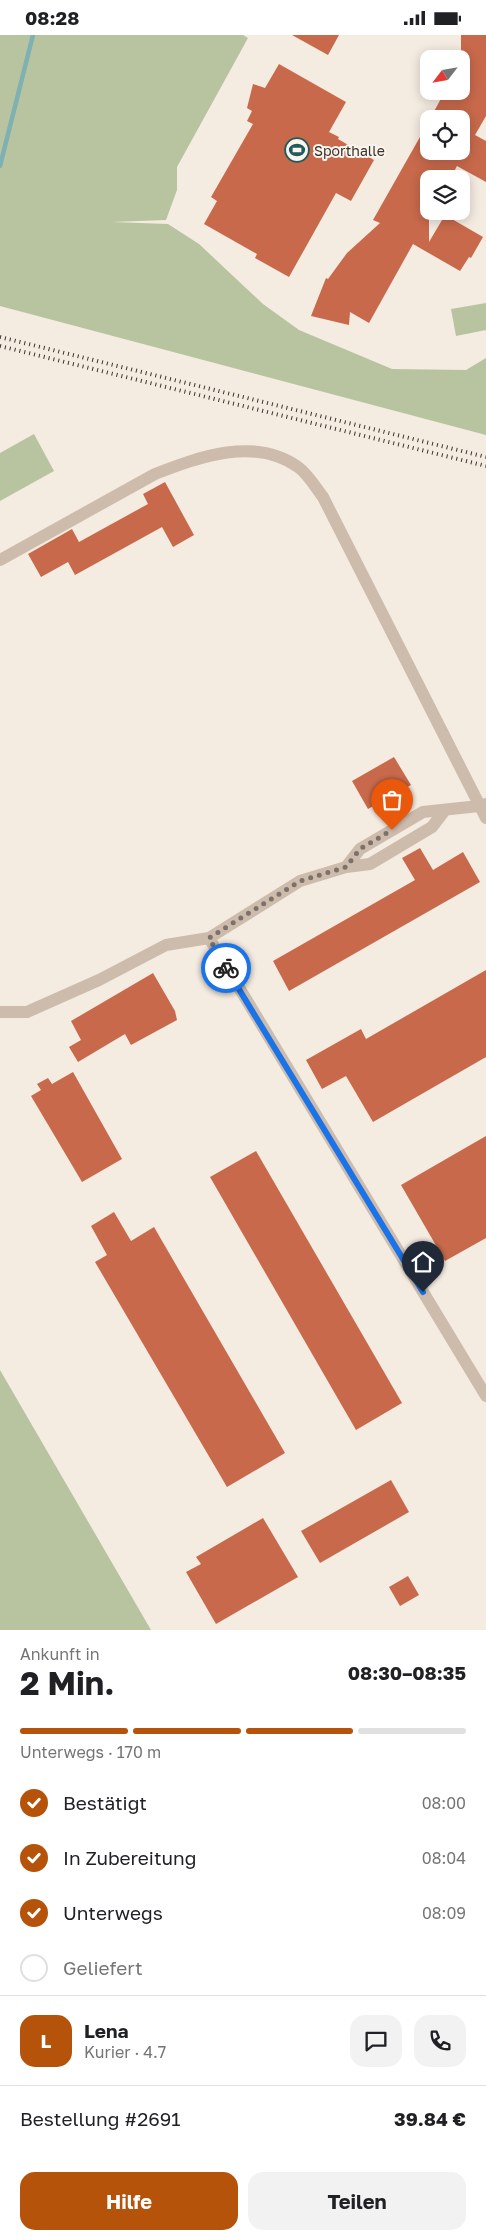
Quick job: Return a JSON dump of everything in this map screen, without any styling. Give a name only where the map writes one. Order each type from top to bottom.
[{"type":"street","points":[[0,560],[155,474],[181,464],[218,453],[247,451],[269,452],[292,464],[299,468],[323,497],[483,805],[486,818]]},
{"type":"street","points":[[346,867],[360,849],[423,812],[483,805]]},
{"type":"street","points":[[0,1012],[27,1012],[99,980],[166,945],[209,938],[300,881],[346,867],[370,864],[432,827],[446,810]]},
{"type":"street","points":[[209,938],[486,1396]]},
{"type":"green space","points":[[0,35],[243,35],[248,38],[177,167],[177,190],[166,220],[112,222],[168,224],[199,244],[263,304],[299,330],[392,369],[466,370],[486,358],[486,435],[0,306]]},
{"type":"green space","points":[[486,303],[486,330],[456,336],[451,309]]},
{"type":"green space","points":[[34,434],[54,471],[0,501],[0,453]]},
{"type":"green space","points":[[0,1370],[151,1630],[0,1630]]},
{"type":"building","points":[[292,35],[339,35],[328,55]]},
{"type":"building","points":[[461,35],[486,35],[486,116],[475,135],[486,141],[486,182],[470,173],[470,170],[464,170],[457,166],[455,170],[420,170],[420,220],[429,220],[429,242],[442,220],[454,220],[483,237],[471,258],[469,257],[460,271],[413,244],[369,323],[350,312],[349,325],[311,316],[326,278],[328,279],[347,253],[380,223],[373,220],[420,137],[420,160],[470,160],[470,110],[435,110],[440,100],[470,100],[470,50],[461,50]]},
{"type":"building","name":"Sporthalle","points":[[279,64],[346,102],[329,132],[374,160],[351,201],[336,193],[289,277],[255,258],[257,254],[204,224],[217,201],[211,197],[253,124],[247,121],[252,111],[247,108],[253,84],[265,88]]},
{"type":"building","points":[[165,482],[194,535],[173,547],[162,527],[75,575],[68,562],[41,577],[28,554],[72,529],[79,542],[148,504],[143,494]]},
{"type":"building","points":[[394,757],[411,785],[368,809],[352,781]]},
{"type":"building","points":[[420,848],[433,870],[463,852],[480,882],[289,991],[273,961],[415,880],[402,858]]},
{"type":"building","points":[[486,970],[486,1057],[373,1122],[346,1076],[322,1089],[306,1060],[361,1029],[366,1039]]},
{"type":"building","points":[[153,973],[175,1011],[177,1020],[131,1045],[125,1034],[78,1062],[69,1047],[81,1040],[71,1021]]},
{"type":"building","points":[[73,1072],[122,1159],[82,1182],[31,1096],[41,1090],[37,1084],[48,1078],[52,1084]]},
{"type":"building","points":[[486,1136],[486,1238],[445,1261],[401,1185]]},
{"type":"building","points":[[256,1151],[402,1403],[356,1430],[210,1177]]},
{"type":"building","points":[[114,1212],[131,1241],[154,1227],[285,1453],[227,1487],[95,1262],[107,1255],[91,1226]]},
{"type":"building","points":[[391,1480],[409,1512],[320,1563],[301,1531]]},
{"type":"building","points":[[263,1518],[298,1577],[216,1624],[186,1572],[201,1564],[196,1557]]},
{"type":"building","points":[[408,1576],[419,1595],[400,1606],[389,1587]]},
{"type":"waterway","points":[[0,166],[33,35]]},
{"type":"railway","points":[[0,337],[486,457]]},
{"type":"railway","points":[[0,346],[486,466]]},
{"type":"way so far","points":[[226,968],[209,938],[300,881],[346,867],[360,849],[392,830]]},
{"type":"place","name":"Sporthalle","points":[[297,150]]},
{"type":"route","points":[[226,968],[423,1292]]}]
